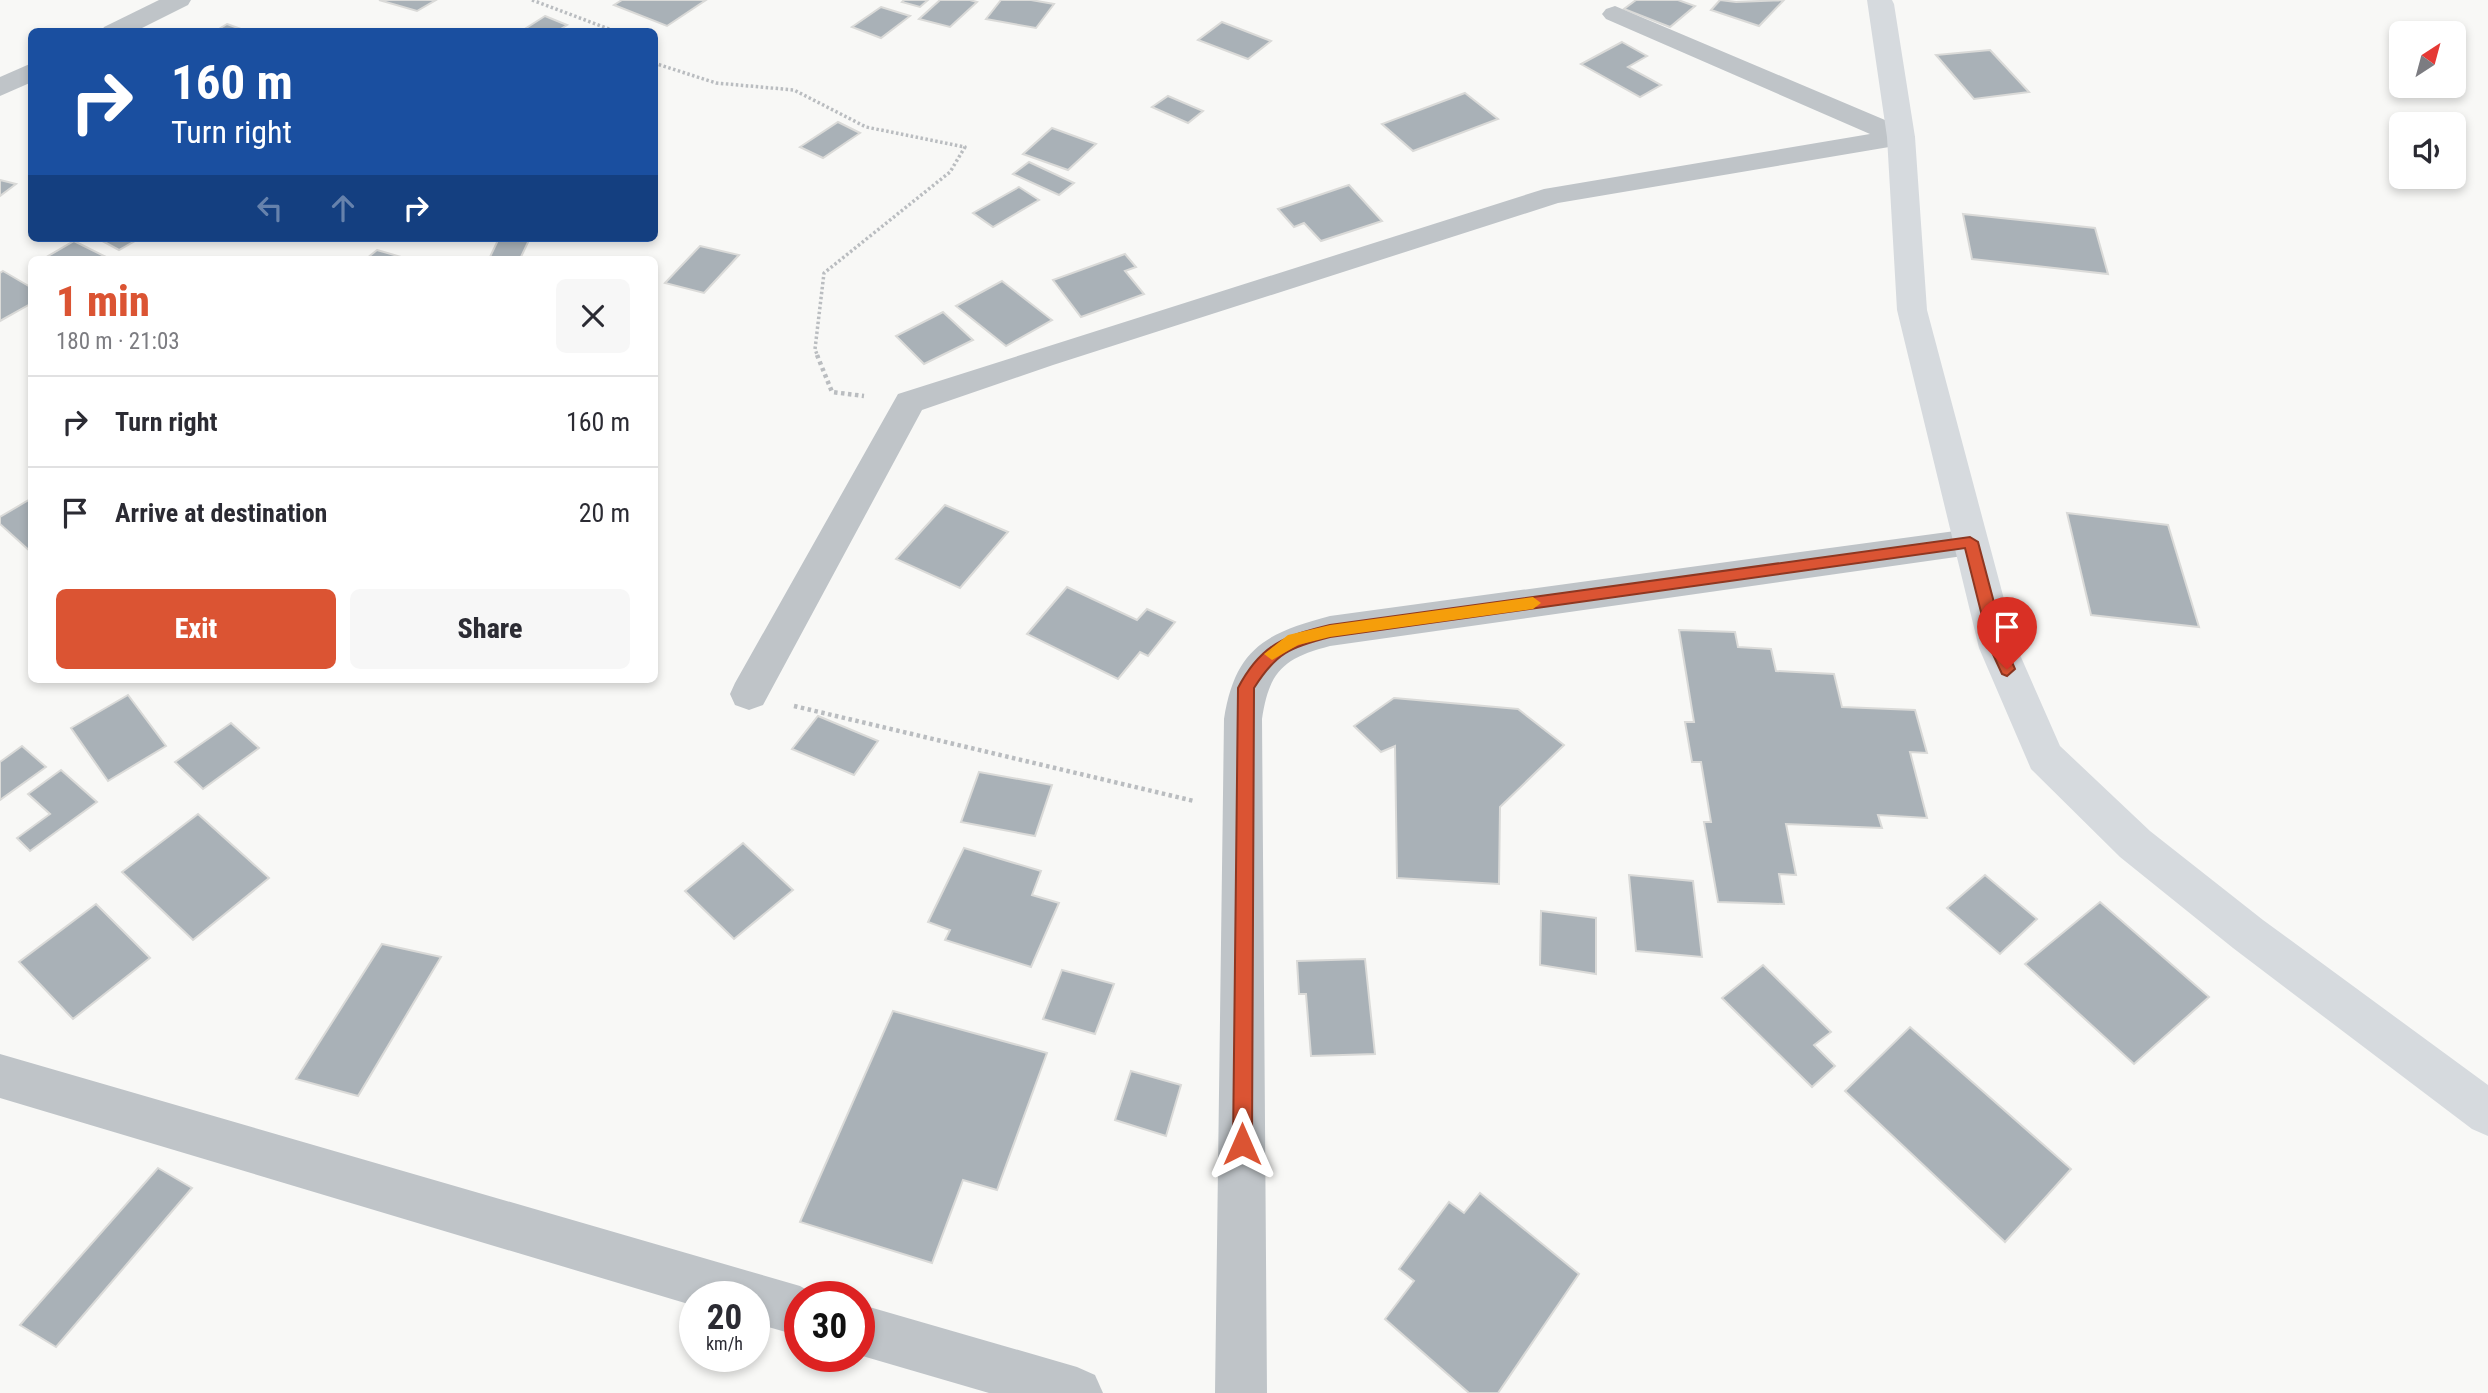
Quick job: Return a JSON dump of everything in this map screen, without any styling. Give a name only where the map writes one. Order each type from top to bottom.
[{"type":"street","points":[[121,28],[179,0]]},
{"type":"street","points":[[1879,0],[1882,4],[1901,137],[1912,310],[1998,648],[2045,757],[2135,844],[2248,934],[2488,1113]]},
{"type":"street","points":[[1615,14],[1901,137]]},
{"type":"street","points":[[0,88],[28,73]]},
{"type":"street","points":[[749,694],[910,402],[1042,357],[1554,195],[1901,137]]},
{"type":"street","points":[[1241,1393],[1246,688],[1264,659],[1294,640],[1330,631],[1970,542]]},
{"type":"street","points":[[0,1076],[698,1281]]},
{"type":"street","points":[[875,1334],[1077,1393]]},
{"type":"path","points":[[532,0],[606,28]]},
{"type":"path","points":[[658,64],[716,83],[794,90],[866,127],[965,147],[950,172],[824,273],[815,349],[832,392],[910,402]]},
{"type":"path","points":[[749,694],[944,744],[1244,812]]},
{"type":"building","points":[[379,0],[436,0],[417,11]]},
{"type":"building","points":[[622,0],[706,0],[667,26],[614,5]]},
{"type":"building","points":[[928,0],[920,7],[902,2]]},
{"type":"building","points":[[940,0],[977,2],[950,27],[919,19]]},
{"type":"building","points":[[1001,0],[1031,0],[1054,4],[1036,28],[986,19]]},
{"type":"building","points":[[1636,0],[1678,0],[1695,6],[1670,27],[1624,9]]},
{"type":"building","points":[[1720,0],[1784,0],[1759,26],[1711,10]]},
{"type":"building","points":[[881,7],[910,16],[881,38],[852,27]]},
{"type":"building","points":[[545,16],[567,25],[562,28],[526,28]]},
{"type":"building","points":[[1222,22],[1271,41],[1248,59],[1198,40]]},
{"type":"building","points":[[227,24],[238,28],[220,28]]},
{"type":"building","points":[[1622,42],[1647,56],[1628,67],[1661,85],[1640,97],[1581,64]]},
{"type":"building","points":[[1990,50],[2029,92],[1974,99],[1936,55]]},
{"type":"building","points":[[1465,93],[1498,119],[1413,151],[1382,124]]},
{"type":"building","points":[[1168,96],[1203,111],[1188,123],[1152,107]]},
{"type":"building","points":[[838,122],[860,133],[823,158],[800,147]]},
{"type":"building","points":[[1052,128],[1096,144],[1068,170],[1023,154]]},
{"type":"building","points":[[1029,162],[1074,183],[1059,195],[1013,174]]},
{"type":"building","points":[[0,180],[16,184],[0,196]]},
{"type":"building","points":[[1349,185],[1382,221],[1321,241],[1304,223],[1294,227],[1278,209]]},
{"type":"building","points":[[1019,187],[1039,200],[993,227],[973,213]]},
{"type":"building","points":[[1963,214],[2095,228],[2108,274],[1972,259]]},
{"type":"building","points":[[76,242],[104,256],[48,256]]},
{"type":"building","points":[[104,242],[133,242],[119,250]]},
{"type":"building","points":[[497,242],[528,242],[521,256],[490,256]]},
{"type":"building","points":[[700,246],[739,255],[704,293],[665,283]]},
{"type":"building","points":[[377,250],[398,256],[370,256]]},
{"type":"building","points":[[1125,254],[1136,267],[1125,271],[1144,294],[1081,317],[1053,280]]},
{"type":"building","points":[[3,271],[28,286],[28,305],[0,321],[0,273]]},
{"type":"building","points":[[1002,281],[1052,320],[1006,346],[956,306]]},
{"type":"building","points":[[943,312],[973,340],[924,364],[896,336]]},
{"type":"building","points":[[28,500],[28,549],[0,524],[0,517]]},
{"type":"building","points":[[945,505],[1008,532],[960,588],[896,559]]},
{"type":"building","points":[[2067,513],[2168,525],[2199,627],[2091,615]]},
{"type":"building","points":[[1067,587],[1137,620],[1147,609],[1175,622],[1148,656],[1140,652],[1118,679],[1027,634]]},
{"type":"building","points":[[1679,630],[1735,632],[1738,647],[1771,649],[1776,671],[1834,674],[1842,707],[1915,710],[1927,753],[1910,752],[1927,818],[1878,815],[1882,828],[1786,824],[1796,875],[1779,874],[1784,904],[1718,902],[1704,822],[1711,822],[1701,762],[1692,762],[1685,722],[1694,722]]},
{"type":"building","points":[[128,695],[166,746],[108,781],[71,728]]},
{"type":"building","points":[[1394,698],[1518,709],[1564,745],[1500,807],[1499,884],[1397,878],[1395,746],[1381,752],[1354,726]]},
{"type":"building","points":[[818,716],[878,741],[854,775],[792,749]]},
{"type":"building","points":[[231,723],[259,748],[203,789],[175,762]]},
{"type":"building","points":[[22,746],[46,767],[0,800],[0,762]]},
{"type":"building","points":[[61,770],[97,802],[30,851],[17,838],[50,814],[28,794]]},
{"type":"building","points":[[979,772],[1052,785],[1035,836],[961,822]]},
{"type":"building","points":[[198,814],[269,878],[193,940],[122,872]]},
{"type":"building","points":[[743,843],[793,890],[734,939],[685,891]]},
{"type":"building","points":[[964,848],[1041,871],[1032,895],[1059,903],[1031,967],[945,940],[950,930],[928,922]]},
{"type":"building","points":[[1629,875],[1693,881],[1702,957],[1636,951]]},
{"type":"building","points":[[1985,875],[2037,919],[2000,954],[1947,908]]},
{"type":"building","points":[[2100,902],[2209,997],[2134,1064],[2025,964]]},
{"type":"building","points":[[96,904],[150,958],[73,1019],[19,962]]},
{"type":"building","points":[[1541,911],[1596,918],[1596,974],[1540,965]]},
{"type":"building","points":[[382,944],[441,957],[358,1096],[296,1079]]},
{"type":"building","points":[[1365,959],[1375,1054],[1311,1056],[1306,994],[1299,994],[1297,961]]},
{"type":"building","points":[[1763,965],[1831,1032],[1814,1045],[1835,1066],[1812,1087],[1722,998]]},
{"type":"building","points":[[1062,970],[1114,984],[1095,1034],[1043,1019]]},
{"type":"building","points":[[893,1011],[1047,1053],[997,1190],[963,1180],[932,1263],[800,1222]]},
{"type":"building","points":[[1910,1027],[2071,1169],[2005,1242],[1845,1091]]},
{"type":"building","points":[[1131,1071],[1181,1085],[1166,1136],[1115,1120]]},
{"type":"building","points":[[158,1168],[192,1188],[56,1347],[20,1325]]},
{"type":"building","points":[[1480,1193],[1579,1274],[1498,1393],[1469,1393],[1385,1319],[1414,1281],[1399,1269],[1449,1202],[1464,1213]]},
{"type":"slow traffic","points":[[1272,654],[1294,640],[1330,631],[1533,603]]},
{"type":"route","points":[[1242,1144],[1243,719],[1246,688],[1264,659],[1294,640],[1330,631],[1970,542],[1998,648],[2007,669]]}]
